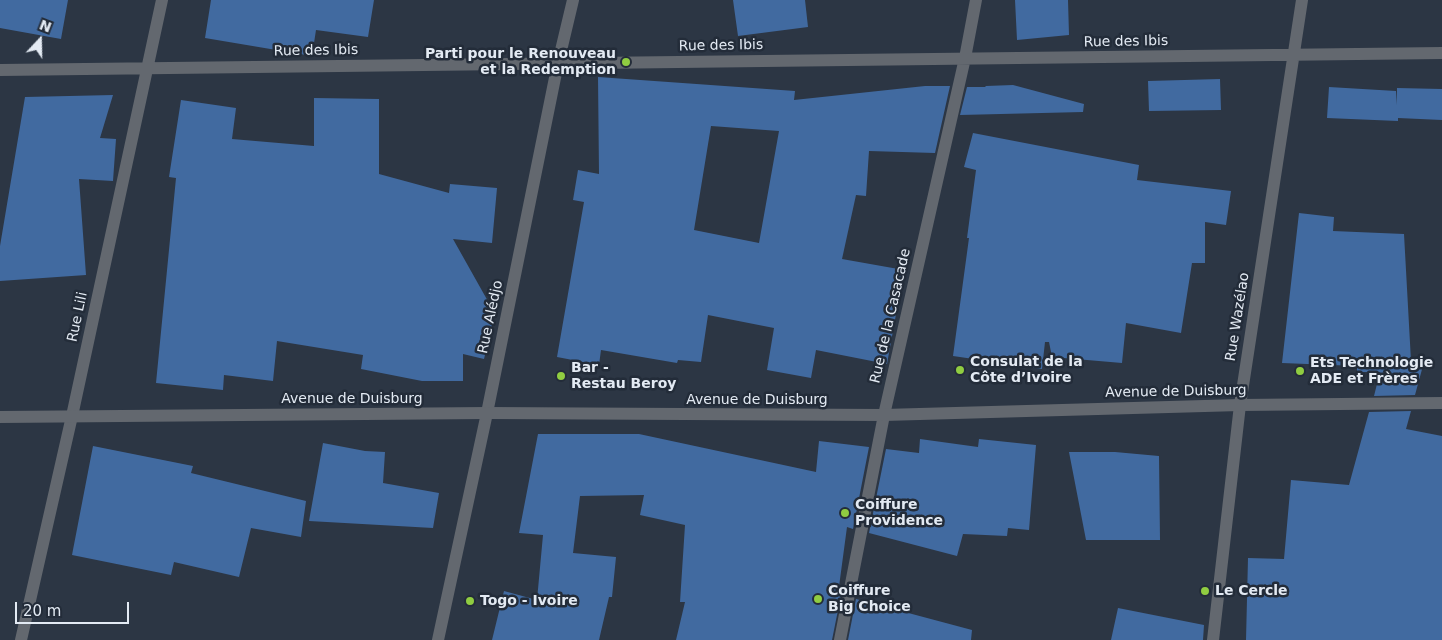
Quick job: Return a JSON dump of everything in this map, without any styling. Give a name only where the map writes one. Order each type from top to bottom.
[{"type":"street","name":"Rue Lili","points":[[21,640],[72,416],[162,0]]},
{"type":"street","name":"Rue Alédjo","points":[[438,640],[487,413],[558,63],[573,0]]},
{"type":"street","name":"Rue de la Casacade","points":[[840,640],[884,415],[965,58],[976,0]]},
{"type":"street","name":"Rue Wazélao","points":[[1213,640],[1240,405],[1302,0]]},
{"type":"street","name":"Rue des Ibis","points":[[0,70],[1442,53]]},
{"type":"street","name":"Avenue de Duisburg","points":[[0,416],[487,413],[884,415],[1240,405],[1442,403]]},
{"type":"building","points":[[0,0],[68,0],[61,39],[0,28]]},
{"type":"building","points":[[211,0],[374,0],[368,37],[316,30],[312,56],[205,38]]},
{"type":"building","points":[[733,0],[805,0],[808,27],[738,36]]},
{"type":"building","points":[[1015,0],[1068,0],[1069,35],[1017,40]]},
{"type":"building","points":[[598,77],[795,91],[794,100],[925,86],[950,86],[935,153],[869,151],[866,196],[856,195],[842,259],[904,270],[887,364],[816,350],[811,378],[767,370],[774,328],[708,315],[701,362],[678,360],[677,363],[601,350],[599,365],[557,357],[584,202],[573,200],[578,170],[599,174]],"holes":[[[711,126],[779,131],[759,243],[694,230]]]},
{"type":"building","points":[[1220,79],[1221,110],[1149,111],[1148,81]]},
{"type":"building","points":[[1013,85],[1084,104],[1083,112],[960,115],[967,87]]},
{"type":"building","points":[[1329,87],[1396,91],[1397,105],[1397,88],[1442,89],[1442,120],[1398,118],[1398,121],[1327,118]]},
{"type":"building","points":[[113,95],[100,138],[116,139],[113,181],[79,179],[86,275],[0,281],[0,246],[25,97]]},
{"type":"building","points":[[314,98],[379,99],[379,174],[449,193],[450,184],[497,188],[492,243],[453,239],[494,312],[484,359],[463,354],[463,381],[422,381],[361,369],[363,355],[277,341],[273,381],[224,375],[223,390],[156,383],[176,178],[169,177],[181,100],[236,108],[232,139],[314,146]]},
{"type":"building","points":[[973,133],[1139,165],[1137,180],[1231,191],[1226,225],[1205,222],[1205,263],[1192,263],[1181,333],[1126,323],[1122,363],[1052,357],[1049,342],[1045,342],[1042,369],[953,356],[976,170],[964,167]]},
{"type":"building","points":[[1299,213],[1334,217],[1333,231],[1404,234],[1411,361],[1424,362],[1415,395],[1374,396],[1380,372],[1357,372],[1357,366],[1282,363]]},
{"type":"building","points":[[1411,411],[1406,429],[1442,436],[1442,640],[1246,640],[1248,558],[1284,559],[1291,480],[1349,485],[1369,412]]},
{"type":"building","points":[[538,434],[639,434],[816,472],[819,441],[869,447],[853,529],[847,527],[838,594],[841,595],[832,640],[676,640],[685,602],[680,602],[685,525],[640,515],[644,495],[580,496],[573,553],[616,557],[612,597],[609,597],[599,640],[492,640],[504,591],[537,600],[543,535],[519,533]]},
{"type":"building","points":[[920,439],[978,447],[979,439],[1036,445],[1029,530],[1008,528],[1007,536],[963,534],[957,556],[869,533],[886,449],[919,453]]},
{"type":"building","points":[[323,443],[365,451],[385,452],[383,483],[439,493],[433,528],[309,521]]},
{"type":"building","points":[[93,446],[193,466],[191,473],[306,501],[301,537],[251,528],[239,577],[174,562],[171,575],[72,555]]},
{"type":"building","points":[[1069,452],[1115,452],[1159,456],[1160,540],[1086,540]]},
{"type":"building","points":[[856,599],[972,630],[971,640],[848,640]]},
{"type":"building","points":[[1118,608],[1204,625],[1203,640],[1111,640]]},
{"type":"place","name":"Parti pour le Renouveau et la Redemption","points":[[626,62]]},
{"type":"place","name":"Consulat de la Côte d’Ivoire","points":[[960,370]]},
{"type":"place","name":"Ets Technologie ADE et Frères","points":[[1300,371]]},
{"type":"place","name":"Bar - Restau Beroy","points":[[561,376]]},
{"type":"place","name":"Coiffure Providence","points":[[845,513]]},
{"type":"place","name":"Le Cercle","points":[[1205,591]]},
{"type":"place","name":"Coiffure Big Choice","points":[[818,599]]},
{"type":"place","name":"Togo - Ivoire","points":[[470,601]]}]
